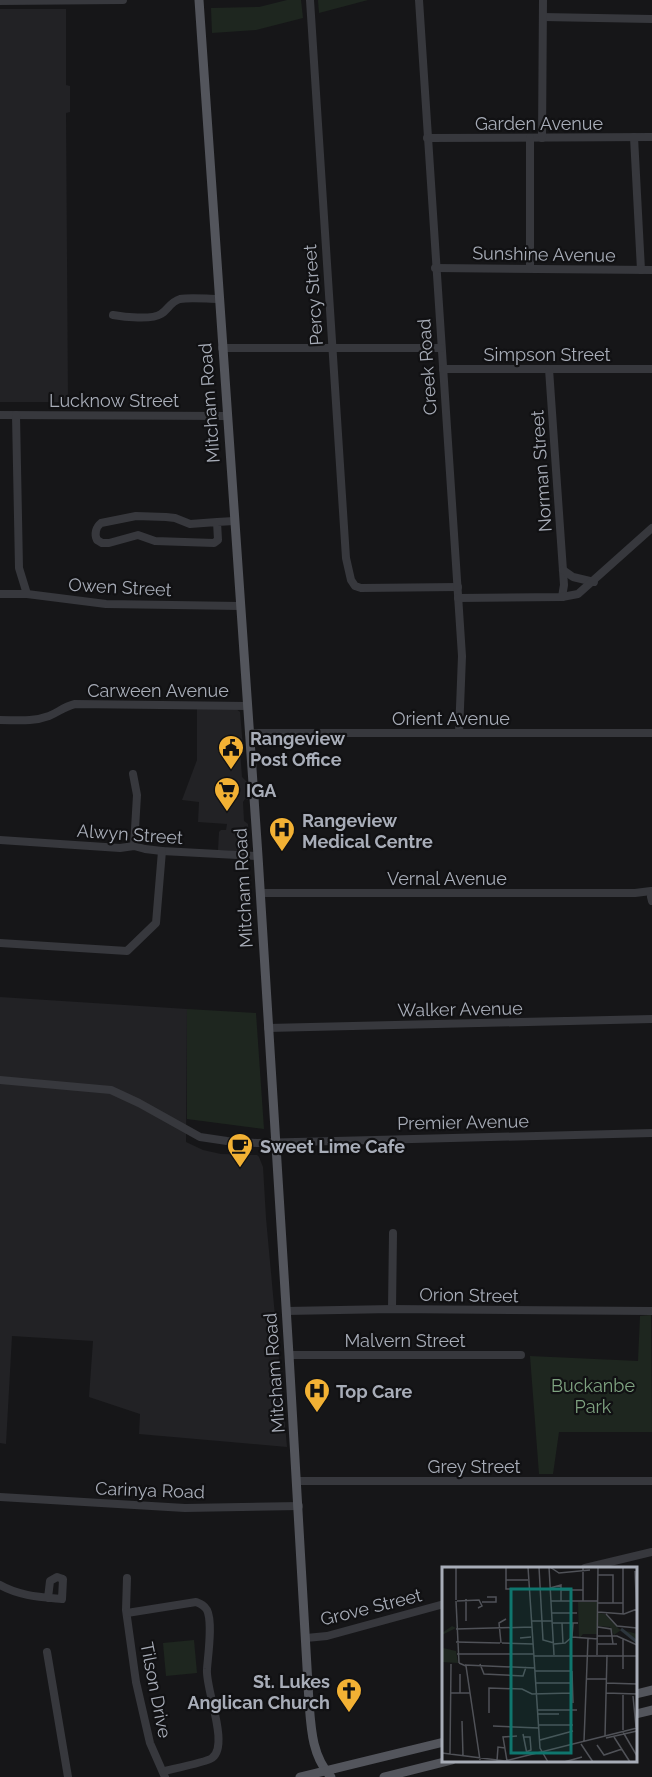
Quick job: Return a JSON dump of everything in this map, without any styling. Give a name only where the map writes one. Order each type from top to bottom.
[{"type":"main road","name":"Mitcham Road","points":[[199,0],[258,856],[312,1732],[318,1757],[328,1775]]},
{"type":"main road","points":[[637,1694],[652,1690]]},
{"type":"main road","points":[[637,1714],[652,1710]]},
{"type":"main road","points":[[300,1777],[328,1775],[442,1743]]},
{"type":"main road","points":[[385,1777],[448,1762]]},
{"type":"street","points":[[0,1],[123,0]]},
{"type":"street","name":"Percy Street","points":[[310,0],[346,558],[351,580],[355,586],[458,587]]},
{"type":"street","name":"Creek Road","points":[[418,0],[462,656],[459,732]]},
{"type":"street","points":[[542,138],[543,0]]},
{"type":"street","points":[[543,17],[652,19]]},
{"type":"street","points":[[634,137],[641,270]]},
{"type":"street","name":"Garden Avenue","points":[[427,138],[652,137]]},
{"type":"street","points":[[530,138],[530,268]]},
{"type":"street","name":"Sunshine Avenue","points":[[435,268],[652,270]]},
{"type":"street","points":[[113,315],[153,317],[161,314],[167,306],[179,299],[219,299]]},
{"type":"street","points":[[222,348],[441,348]]},
{"type":"street","name":"Simpson Street","points":[[442,369],[652,369]]},
{"type":"street","name":"Norman Street","points":[[549,369],[564,585],[562,597]]},
{"type":"street","name":"Lucknow Street","points":[[0,415],[227,416]]},
{"type":"street","points":[[16,415],[19,568],[27,594]]},
{"type":"street","points":[[217,522],[219,538],[214,543],[155,541],[138,535],[102,543],[97,540],[95,534],[96,528],[101,523],[136,516],[175,518],[190,524],[217,522],[234,521]]},
{"type":"street","points":[[458,598],[562,597],[578,594],[652,528]]},
{"type":"street","points":[[563,570],[573,576],[594,582]]},
{"type":"street","name":"Owen Street","points":[[0,594],[27,594],[106,604],[240,606]]},
{"type":"street","name":"Carween Avenue","points":[[0,720],[34,721],[52,715],[63,707],[75,704],[247,706]]},
{"type":"street","name":"Orient Avenue","points":[[249,733],[652,734]]},
{"type":"street","points":[[133,774],[137,795],[134,846]]},
{"type":"street","name":"Alwyn Street","points":[[0,840],[120,848],[134,846],[162,851],[258,856]]},
{"type":"street","points":[[0,943],[127,951],[156,923],[162,851]]},
{"type":"street","name":"Vernal Avenue","points":[[260,893],[635,893],[651,896]]},
{"type":"street","name":"Walker Avenue","points":[[268,1028],[652,1019]]},
{"type":"street","name":"Premier Avenue","points":[[0,1080],[111,1090],[200,1137],[247,1142],[652,1133]]},
{"type":"street","points":[[392,1309],[393,1233]]},
{"type":"street","name":"Orion Street","points":[[286,1311],[392,1309],[652,1311]]},
{"type":"street","name":"Malvern Street","points":[[290,1356],[521,1355]]},
{"type":"street","name":"Grey Street","points":[[297,1481],[652,1480]]},
{"type":"street","name":"Carinya Road","points":[[0,1497],[185,1508],[299,1506]]},
{"type":"street","points":[[593,1567],[652,1552]]},
{"type":"street","name":"Tilson Drive","points":[[127,1578],[127,1613],[136,1682],[150,1743],[164,1774],[212,1758],[219,1750],[219,1738],[206,1675],[210,1641],[208,1611],[203,1604],[196,1602],[127,1613]]},
{"type":"street","points":[[0,1585],[21,1594],[48,1598]]},
{"type":"street","name":"Grove Street","points":[[306,1638],[327,1636],[442,1605]]},
{"type":"street","points":[[47,1652],[68,1777]]},
{"type":"shaded area","points":[[0,9],[66,9],[66,85],[70,86],[70,112],[66,113],[68,402],[0,402]]},
{"type":"shaded area","points":[[197,709],[236,709],[240,712],[243,747],[240,750],[242,777],[247,782],[248,800],[245,799],[243,802],[244,821],[248,824],[249,846],[245,852],[218,850],[219,832],[226,830],[227,824],[198,822],[199,802],[182,800],[197,760]]},
{"type":"shaded area","points":[[0,997],[187,1009],[186,1142],[203,1150],[221,1154],[257,1155],[263,1167],[287,1447],[139,1434],[140,1414],[89,1397],[93,1341],[12,1336],[6,1444],[0,1443]]},
{"type":"green space","points":[[287,0],[301,0],[303,18],[256,30],[212,33],[211,8],[259,7]]},
{"type":"green space","points":[[318,0],[368,0],[319,13]]},
{"type":"green space","points":[[187,1009],[256,1013],[264,1129],[187,1119]]},
{"type":"green space","name":"Buckanbe Park","points":[[651,1315],[652,1432],[559,1432],[553,1474],[539,1474],[530,1356],[638,1361],[640,1316]]},
{"type":"green space","points":[[194,1640],[197,1673],[166,1676],[163,1643]]},
{"type":"place","name":"Rangeview Post Office","points":[[231,771]]},
{"type":"place","name":"IGA","points":[[227,813]]},
{"type":"place","name":"Rangeview Medical Centre","points":[[282,853]]},
{"type":"place","name":"Sweet Lime Cafe","points":[[240,1169]]},
{"type":"place","name":"Top Care","points":[[317,1414]]},
{"type":"place","name":"St. Lukes Anglican Church","points":[[349,1714]]}]
